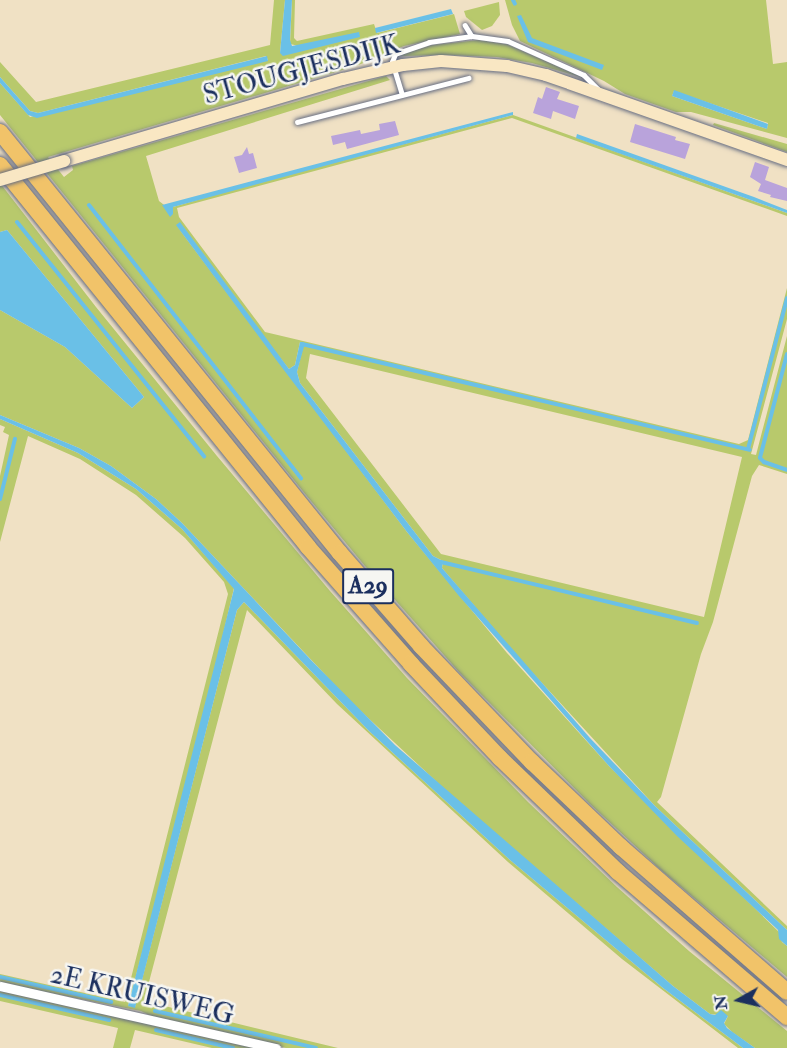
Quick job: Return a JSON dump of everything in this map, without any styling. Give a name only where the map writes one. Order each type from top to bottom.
[{"type":"highway","name":"A29","points":[[0,132],[340,553],[421,646],[532,762],[613,840],[681,902],[787,992]]},
{"type":"highway","name":"A29","points":[[0,165],[308,547],[411,664],[500,758],[618,872],[787,1017]]},
{"type":"street","name":"STOUGJESDIJK","points":[[0,180],[343,79],[394,67],[441,61],[507,66],[546,75],[787,160]]},
{"type":"street","name":"2E KRUISWEG","points":[[0,986],[276,1048]]},
{"type":"lane","points":[[465,25],[472,36]]},
{"type":"lane","points":[[402,95],[394,67],[394,56],[403,50],[438,40],[472,36],[508,41],[590,79],[603,94]]},
{"type":"lane","points":[[297,122],[468,78]]},
{"type":"green space","points":[[274,0],[285,0],[280,53],[299,46],[290,44],[292,0],[295,0],[294,38],[297,41],[374,24],[377,33],[454,14],[460,34],[404,46],[356,66],[48,157],[64,177],[73,170],[72,166],[386,76],[390,80],[146,156],[159,201],[172,211],[173,207],[235,189],[513,115],[787,213],[787,216],[512,118],[177,208],[179,217],[265,332],[739,444],[748,440],[787,288],[787,319],[751,454],[756,455],[787,336],[787,474],[759,465],[752,476],[713,622],[701,654],[661,797],[657,802],[787,926],[787,930],[655,806],[519,658],[442,568],[443,561],[433,556],[300,383],[297,372],[304,343],[300,342],[295,365],[289,369],[176,225],[407,532],[507,653],[609,766],[779,932],[782,942],[787,946],[787,977],[661,870],[590,804],[459,672],[306,495],[0,115],[0,83],[30,117],[268,60],[266,56],[38,113],[30,111],[0,77],[0,62],[36,102],[270,45]],"holes":[[[310,354],[742,457],[704,617],[441,554],[306,378]]]},
{"type":"green space","points":[[505,0],[766,0],[773,64],[787,62],[787,138],[691,112],[676,112],[625,94],[604,81],[520,41],[512,25]],"holes":[[[674,91],[768,123],[767,129],[672,96]]]},
{"type":"green space","points":[[499,2],[500,15],[492,26],[482,30],[466,17],[464,11]]},
{"type":"green space","points":[[479,40],[506,44],[584,78],[532,63],[497,57],[402,56],[402,54],[432,45]]},
{"type":"green space","points":[[714,123],[787,144],[787,152],[713,125]]},
{"type":"green space","points":[[0,183],[96,307],[217,456],[330,591],[407,678],[528,802],[617,887],[689,951],[787,1031],[787,1048],[755,1048],[732,1032],[724,1024],[728,1016],[710,1014],[673,986],[453,797],[351,702],[182,523],[156,499],[111,466],[79,448],[0,415],[0,310],[65,347],[132,408],[144,397],[7,230],[0,232]]},
{"type":"green space","points":[[0,419],[78,453],[136,489],[182,529],[234,588],[197,745],[128,1006],[135,1007],[237,610],[244,602],[369,731],[510,860],[663,988],[743,1048],[738,1048],[622,959],[508,862],[337,704],[247,610],[144,1001],[338,1048],[286,1048],[157,1019],[141,1011],[0,983],[0,974],[125,1002],[228,594],[224,582],[185,538],[136,495],[80,459],[28,436],[0,542],[0,476],[9,435],[3,432],[5,427],[0,425]]},
{"type":"green space","points":[[0,988],[264,1048],[212,1048],[135,1030],[130,1048],[113,1048],[118,1028],[0,1001]]},
{"type":"water","points":[[285,0],[292,0],[290,40],[292,46],[359,32],[360,37],[283,56],[280,53]]},
{"type":"water","points":[[451,9],[453,14],[376,33],[375,28]]},
{"type":"water","points":[[521,15],[532,38],[604,65],[602,70],[528,42],[517,16]]},
{"type":"water","points":[[267,56],[268,61],[37,118],[28,115],[0,83],[0,77],[30,111],[38,113]]},
{"type":"water","points":[[674,90],[768,124],[767,129],[672,96]]},
{"type":"water","points":[[513,112],[513,115],[173,207],[173,214],[170,217],[162,205]]},
{"type":"water","points":[[577,134],[754,197],[787,210],[787,213],[576,138]]},
{"type":"water","points":[[180,222],[289,369],[295,365],[300,342],[305,343],[297,372],[300,383],[433,556],[443,561],[442,568],[590,738],[655,806],[787,930],[787,946],[779,939],[778,930],[677,836],[609,766],[459,596],[407,532],[277,361],[176,225]]},
{"type":"water","points":[[7,230],[144,397],[132,408],[65,347],[0,310],[0,232]]},
{"type":"water","points":[[0,415],[79,448],[111,466],[156,499],[182,523],[395,745],[673,986],[710,1014],[715,1015],[721,1010],[728,1016],[724,1023],[727,1028],[755,1048],[743,1048],[663,988],[510,860],[369,731],[244,602],[237,610],[135,1008],[128,1006],[234,589],[182,529],[136,489],[78,453],[0,419]]},
{"type":"building","points":[[546,87],[560,92],[557,99],[579,106],[575,119],[553,111],[551,119],[533,113],[538,97],[542,99]]},
{"type":"building","points":[[395,121],[399,135],[347,149],[345,142],[333,145],[331,136],[360,130],[361,134],[380,130],[379,124]]},
{"type":"building","points":[[635,124],[690,144],[685,159],[630,142]]},
{"type":"building","points":[[247,147],[249,154],[253,153],[257,168],[239,173],[234,157],[242,155]]},
{"type":"building","points":[[755,162],[769,167],[765,180],[787,188],[787,201],[758,191],[761,184],[750,177]]},
{"type":"waterway","points":[[513,0],[515,4]]},
{"type":"waterway","points":[[89,205],[301,478]]},
{"type":"waterway","points":[[17,222],[204,456]]},
{"type":"waterway","points":[[748,449],[787,298]]},
{"type":"waterway","points":[[302,344],[750,450]]},
{"type":"waterway","points":[[787,354],[760,458],[764,462],[787,470]]},
{"type":"waterway","points":[[0,499],[15,439]]},
{"type":"waterway","points":[[441,562],[697,623]]},
{"type":"waterway","points":[[0,977],[111,1002]]},
{"type":"waterway","points":[[0,995],[109,1020]]},
{"type":"waterway","points":[[155,1011],[316,1048]]},
{"type":"waterway","points":[[156,1030],[233,1048]]}]
